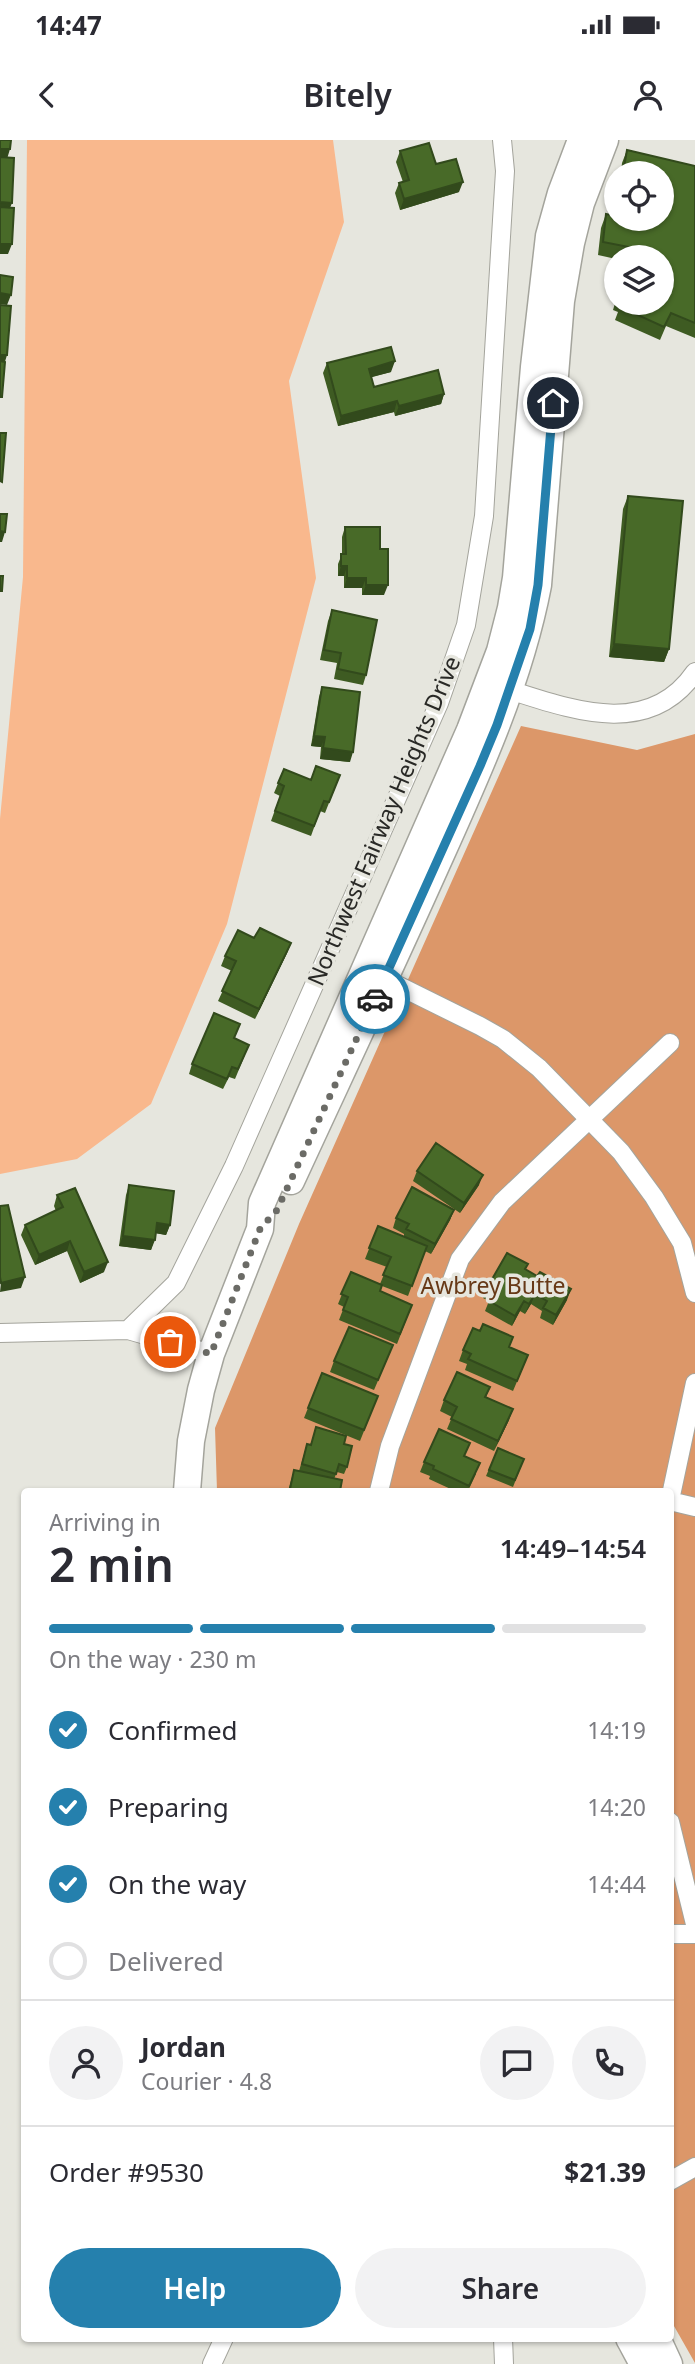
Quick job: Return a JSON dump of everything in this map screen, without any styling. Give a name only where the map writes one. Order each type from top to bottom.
[{"type":"main road","points":[[499,687],[503,640],[516,578],[534,367],[549,236],[561,193],[581,140]]},
{"type":"main road","points":[[187,1488],[191,1441],[211,1354],[260,1229],[262,1203],[374,974],[499,687],[530,629],[538,585],[561,302],[581,203],[605,140]]},
{"type":"main road","points":[[631,2342],[643,2364]]},
{"type":"main road","points":[[659,2342],[669,2364]]},
{"type":"street","name":"Northwest Fairway Heights Drive","points":[[128,1330],[176,1283],[234,1166],[439,703],[466,625],[484,516],[505,171],[502,140]]},
{"type":"street","points":[[499,687],[581,711],[614,715],[660,705],[678,692],[695,672]]},
{"type":"street","points":[[374,974],[503,1039],[539,1068],[621,1152],[654,1197],[682,1243],[695,1293]]},
{"type":"street","points":[[380,1488],[390,1446],[460,1259],[502,1202],[670,1043]]},
{"type":"street","points":[[0,1333],[128,1330],[211,1354]]},
{"type":"street","points":[[673,1488],[695,1383]]},
{"type":"street","points":[[674,1502],[695,1507]]},
{"type":"street","points":[[674,1838],[695,1924]]},
{"type":"street","points":[[674,1934],[695,1934]]},
{"type":"street","points":[[674,2179],[695,2167]]},
{"type":"street","points":[[212,2364],[222,2342]]},
{"type":"street","points":[[503,2342],[504,2364]]},
{"type":"shaded area","points":[[27,140],[333,140],[344,222],[289,381],[316,578],[227,924],[151,1104],[77,1159],[0,1174],[0,819],[23,577]]},
{"type":"green space","name":"Awbrey Butte","points":[[521,726],[637,750],[695,734],[695,2363],[674,2326],[674,1488],[217,1488],[215,1428],[299,1224]]},
{"type":"building","points":[[0,140],[11,140],[10,149],[0,149]]},
{"type":"building","points":[[429,143],[436,164],[456,159],[463,182],[404,199],[399,183],[409,180],[400,151]]},
{"type":"building","points":[[627,150],[674,161],[625,161]]},
{"type":"building","points":[[0,157],[14,158],[12,203],[0,202]]},
{"type":"building","points":[[674,161],[695,166],[695,323],[674,314],[674,245],[619,245],[603,242],[604,231],[674,231]]},
{"type":"building","points":[[0,207],[14,208],[12,244],[0,244]]},
{"type":"building","points":[[0,275],[13,277],[11,295],[0,293]]},
{"type":"building","points":[[0,305],[11,306],[7,355],[0,355]]},
{"type":"building","points":[[638,315],[670,315],[664,327]]},
{"type":"building","points":[[391,347],[395,361],[369,369],[374,387],[438,370],[444,394],[399,406],[397,401],[341,416],[327,363]]},
{"type":"building","points":[[0,361],[5,362],[2,397],[0,397]]},
{"type":"building","points":[[0,433],[6,433],[2,482],[0,481]]},
{"type":"building","points":[[628,496],[683,501],[669,649],[614,644]]},
{"type":"building","points":[[0,514],[7,514],[5,532],[0,531]]},
{"type":"building","points":[[345,527],[380,527],[380,549],[388,549],[388,585],[366,585],[366,578],[347,578],[347,566],[341,566],[341,554],[346,554]]},
{"type":"building","points":[[0,576],[3,576],[2,591],[0,591]]},
{"type":"building","points":[[332,610],[377,620],[366,675],[338,669],[341,653],[324,650]]},
{"type":"building","points":[[322,687],[360,692],[353,752],[323,748],[325,737],[314,736]]},
{"type":"building","points":[[316,766],[340,775],[329,802],[324,801],[314,826],[275,811],[284,786],[278,783],[284,769],[311,780]]},
{"type":"building","points":[[260,928],[291,943],[259,1009],[222,991],[236,961],[225,956],[238,930],[254,938]]},
{"type":"building","points":[[214,1013],[240,1024],[234,1038],[249,1045],[238,1069],[232,1067],[227,1079],[192,1064]]},
{"type":"building","points":[[436,1143],[483,1175],[464,1203],[417,1171]]},
{"type":"building","points":[[129,1185],[174,1191],[170,1225],[157,1223],[155,1240],[123,1236]]},
{"type":"building","points":[[412,1187],[454,1210],[435,1244],[406,1229],[409,1224],[396,1218]]},
{"type":"building","points":[[75,1188],[108,1262],[84,1272],[70,1241],[39,1255],[25,1225],[63,1207],[57,1195]]},
{"type":"building","points":[[8,1205],[25,1277],[1,1283],[0,1206]]},
{"type":"building","points":[[378,1226],[427,1246],[412,1286],[383,1275],[391,1257],[369,1248]]},
{"type":"building","points":[[507,1253],[528,1264],[525,1269],[537,1276],[540,1272],[571,1289],[556,1315],[543,1308],[547,1301],[535,1294],[529,1304],[524,1301],[515,1316],[489,1301],[494,1292],[487,1288]]},
{"type":"building","points":[[351,1272],[382,1285],[380,1291],[412,1305],[400,1334],[343,1310],[348,1297],[341,1294]]},
{"type":"building","points":[[483,1324],[513,1337],[509,1347],[528,1355],[517,1381],[468,1359],[471,1354],[463,1350],[473,1328],[480,1331]]},
{"type":"building","points":[[349,1327],[393,1345],[378,1380],[334,1361]]},
{"type":"building","points":[[457,1372],[490,1387],[485,1397],[513,1409],[498,1441],[451,1419],[457,1407],[444,1400]]},
{"type":"building","points":[[322,1373],[378,1396],[364,1430],[308,1408]]},
{"type":"building","points":[[316,1427],[346,1436],[344,1444],[352,1446],[347,1467],[339,1464],[336,1474],[302,1464],[307,1444],[311,1445]]},
{"type":"building","points":[[439,1429],[470,1443],[464,1456],[480,1463],[469,1486],[424,1462]]},
{"type":"building","points":[[498,1448],[524,1459],[515,1480],[489,1470]]},
{"type":"building","points":[[294,1470],[342,1480],[341,1488],[290,1488]]},
{"type":"way so far","points":[[170,1342],[211,1354],[260,1229],[277,1210],[375,999]]},
{"type":"route","points":[[375,999],[480,766],[530,629],[538,585],[553,403]]}]
